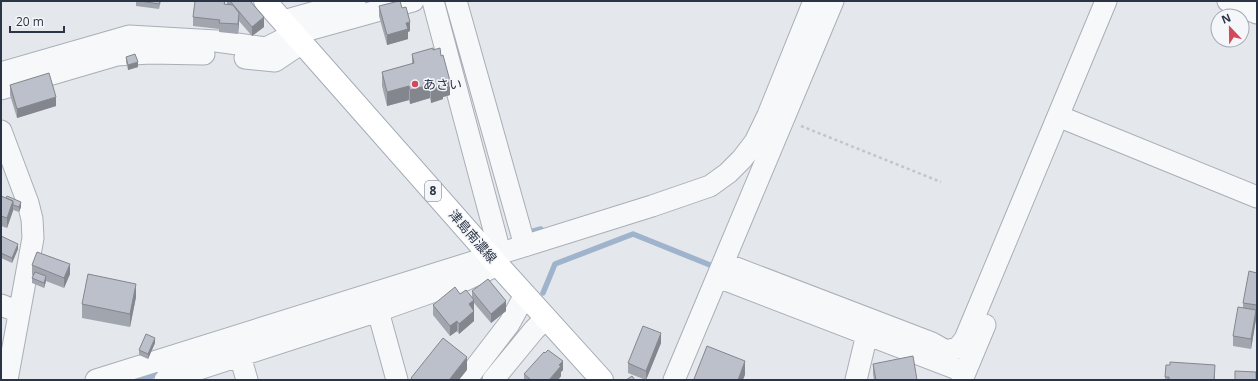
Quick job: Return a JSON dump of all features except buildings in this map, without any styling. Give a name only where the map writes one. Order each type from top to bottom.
[{"type":"main road","name":"津島南濃線","points":[[265,1],[494,261],[602,380]]},
{"type":"street","points":[[1,73],[129,36],[216,41],[266,48],[355,1]]},
{"type":"street","points":[[1,88],[117,55],[192,53],[275,61],[293,33],[413,1]]},
{"type":"street","points":[[433,1],[498,241],[494,261]]},
{"type":"street","points":[[456,1],[525,246]]},
{"type":"street","points":[[165,380],[378,312],[463,281],[494,261],[525,246],[710,186],[728,173],[742,159],[755,142],[768,115],[814,1]]},
{"type":"street","points":[[674,380],[833,1]]},
{"type":"street","points":[[720,270],[963,376],[1064,119],[1106,1]]},
{"type":"street","points":[[720,270],[932,342],[946,351],[958,348],[965,339],[1064,119],[1120,1]]},
{"type":"street","points":[[1228,1],[1257,13]]},
{"type":"street","points":[[1064,119],[1257,197]]},
{"type":"street","points":[[1,131],[28,203],[32,219],[33,238],[10,308],[7,380]]},
{"type":"street","points":[[96,380],[494,261]]},
{"type":"street","points":[[466,380],[509,324],[525,295]]},
{"type":"street","points":[[378,312],[397,380]]},
{"type":"street","points":[[493,380],[534,330],[546,318]]},
{"type":"street","points":[[856,380],[867,334]]},
{"type":"street","points":[[240,356],[247,380]]},
{"type":"path","points":[[783,119],[941,182]]},
{"type":"waterway","points":[[530,232],[541,229],[543,233]]},
{"type":"waterway","points":[[543,293],[555,264],[633,234],[710,265]]},
{"type":"waterway","points":[[140,380],[162,373]]},
{"type":"place","name":"あさい","points":[[415,84]]}]
